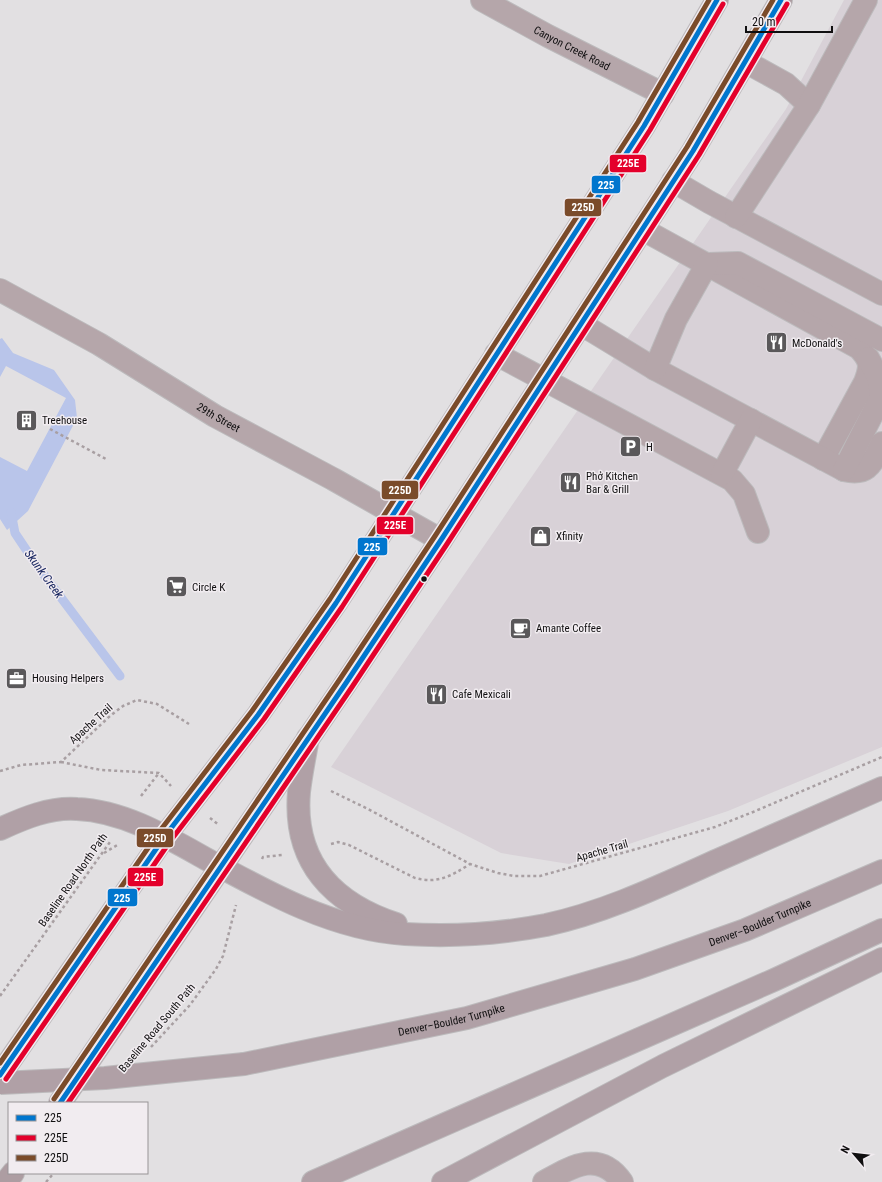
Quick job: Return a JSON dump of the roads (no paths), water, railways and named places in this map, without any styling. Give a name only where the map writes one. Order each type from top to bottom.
[{"type":"highway","points":[[308,738],[299,792],[300,828],[305,850],[314,867],[324,881],[340,896],[377,917],[429,935]]},
{"type":"highway","points":[[0,829],[38,813],[74,808],[106,813],[125,819],[165,836],[220,867],[303,907],[346,923],[387,932],[429,935],[499,932],[547,924],[593,912],[638,896],[882,788]]},
{"type":"highway","name":"Denver–Boulder Turnpike","points":[[0,1083],[106,1078],[244,1064],[467,1018],[635,970],[745,930],[882,871]]},
{"type":"highway","points":[[313,1182],[774,980],[882,930]]},
{"type":"highway","points":[[443,1182],[663,1066],[882,959]]},
{"type":"main road","points":[[0,1075],[165,836],[286,677],[663,94],[717,0]]},
{"type":"main road","points":[[61,1102],[441,540],[673,181],[746,62],[780,0]]},
{"type":"street","name":"Canyon Creek Road","points":[[482,0],[548,36],[663,94]]},
{"type":"street","points":[[736,217],[809,104],[866,0]]},
{"type":"street","points":[[746,62],[786,84],[809,104]]},
{"type":"street","points":[[673,181],[736,217],[882,294]]},
{"type":"street","points":[[642,229],[859,348],[868,358],[877,373],[882,387],[880,399],[844,470]]},
{"type":"street","points":[[707,264],[738,263],[882,340]]},
{"type":"street","points":[[655,369],[676,319],[707,264]]},
{"type":"street","name":"29th Street","points":[[0,290],[94,341],[215,416],[441,540]]},
{"type":"street","points":[[581,324],[655,369],[844,470],[860,472],[866,469],[882,444]]},
{"type":"street","points":[[496,354],[722,474],[740,487],[758,532]]},
{"type":"street","points":[[823,459],[865,382],[870,369],[868,358]]},
{"type":"street","points":[[722,474],[750,420]]},
{"type":"street","points":[[544,1182],[572,1166],[581,1163],[605,1167],[614,1172],[622,1182]]},
{"type":"water","points":[[2,338],[13,353],[54,370],[75,400],[77,418],[28,511],[7,530],[0,519],[0,457],[27,471],[66,398],[6,366],[0,377],[0,339]]},
{"type":"waterway","name":"Skunk Creek","points":[[11,512],[15,533],[35,563],[120,676]]},
{"type":"place","name":"McDonald's","points":[[776,343]]},
{"type":"place","name":"Treehouse","points":[[27,420]]},
{"type":"place","name":"H","points":[[630,447]]},
{"type":"place","name":"Phở Kitchen Bar & Grill","points":[[570,482]]},
{"type":"place","name":"Xfinity","points":[[540,536]]},
{"type":"place","name":"Circle K","points":[[177,587]]},
{"type":"place","name":"Amante Coffee","points":[[521,628]]},
{"type":"place","name":"Housing Helpers","points":[[16,678]]},
{"type":"place","name":"Cafe Mexicali","points":[[436,694]]}]
